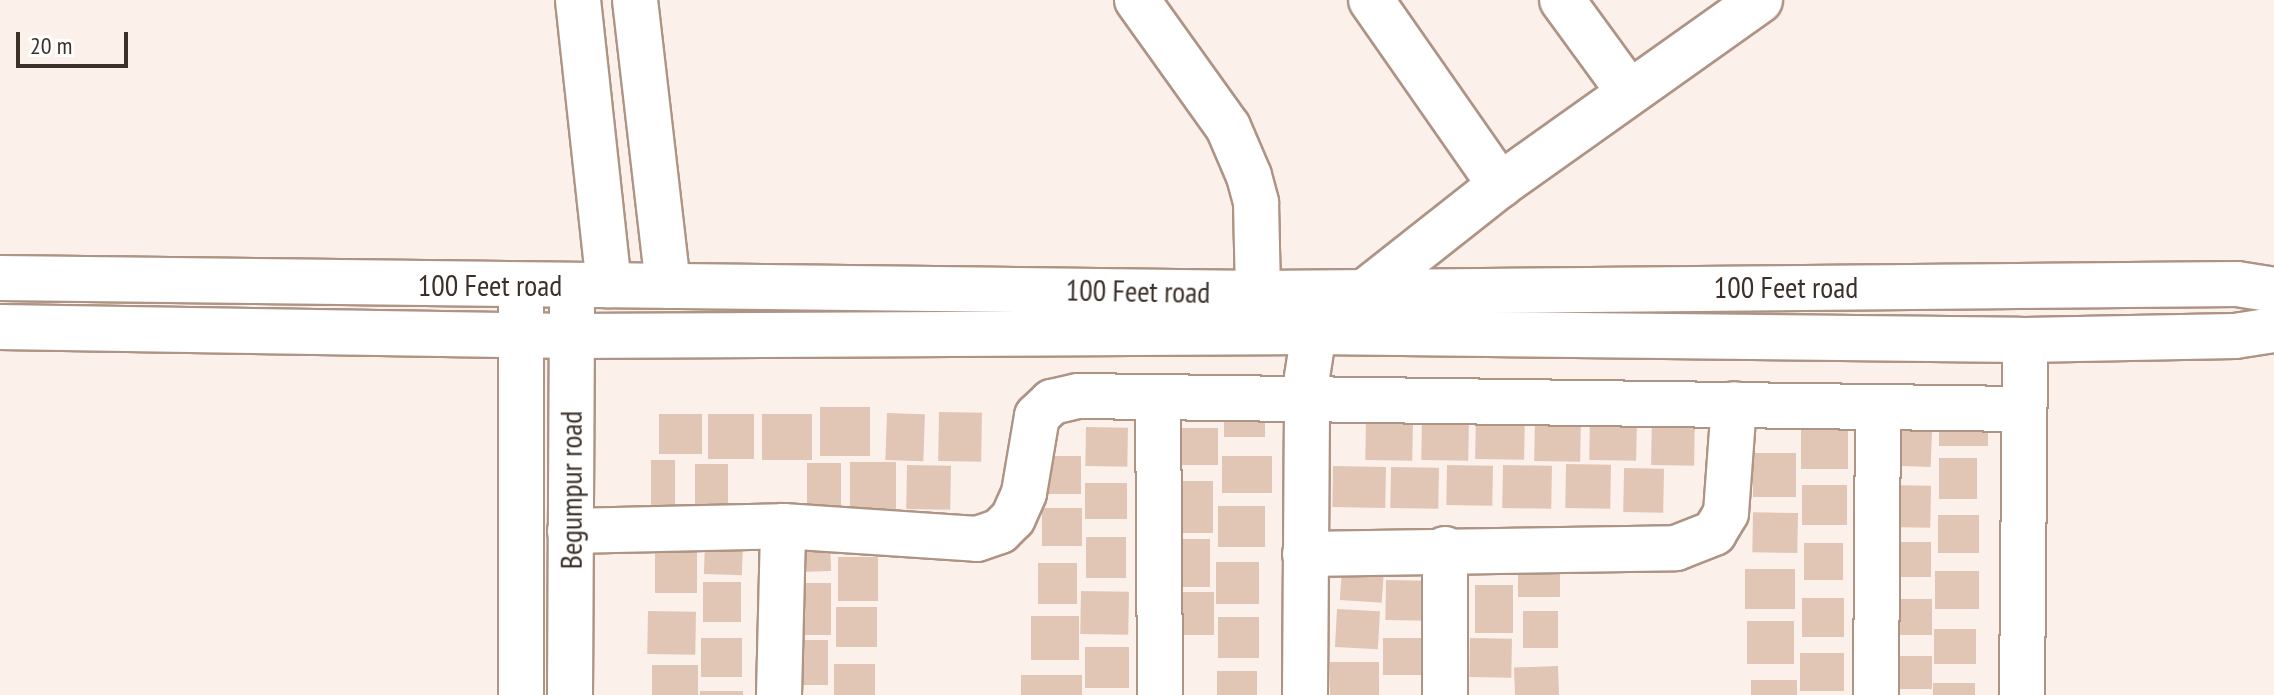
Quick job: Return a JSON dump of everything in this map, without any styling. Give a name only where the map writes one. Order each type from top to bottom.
[{"type":"street","name":"Begumpur road","points":[[570,695],[573,336],[590,285],[578,0]]},
{"type":"street","points":[[635,0],[668,286]]},
{"type":"street","points":[[1137,0],[1228,127],[1249,176],[1256,203],[1258,293]]},
{"type":"street","points":[[1371,0],[1500,185]]},
{"type":"street","points":[[1562,0],[1629,92]]},
{"type":"street","points":[[1305,695],[1307,399],[1314,332],[1500,185],[1629,92],[1740,5]]},
{"type":"street","name":"100 Feet road","points":[[0,278],[520,287],[590,285],[1258,293],[1367,290],[2272,288]]},
{"type":"street","name":"Begumpur road","points":[[520,287],[523,333],[521,695]]},
{"type":"street","name":"100 Feet road","points":[[0,327],[573,336],[1314,332],[2025,340],[2235,336],[2274,330]]},
{"type":"street","points":[[2022,695],[2025,340]]},
{"type":"street","points":[[570,531],[783,526],[945,540],[1000,531],[1024,493],[1037,416],[1052,402],[1078,396],[2024,409]]},
{"type":"street","points":[[1158,398],[1160,695]]},
{"type":"street","points":[[1305,554],[1445,549],[1676,548],[1714,533],[1726,513],[1734,404]]},
{"type":"street","points":[[1876,695],[1878,407]]},
{"type":"street","points":[[779,695],[783,526]]},
{"type":"street","points":[[1445,549],[1445,695]]},
{"type":"building","points":[[820,407],[870,407],[870,456],[820,456]]},
{"type":"building","points":[[1476,409],[1525,410],[1524,460],[1475,459]]},
{"type":"building","points":[[939,412],[982,413],[981,462],[938,461]]},
{"type":"building","points":[[1939,412],[1988,412],[1988,446],[1939,446]]},
{"type":"building","points":[[887,413],[925,414],[923,461],[885,460]]},
{"type":"building","points":[[1535,413],[1581,414],[1580,462],[1534,461]]},
{"type":"building","points":[[1652,413],[1695,414],[1694,466],[1651,465]]},
{"type":"building","points":[[659,414],[702,414],[702,454],[659,454]]},
{"type":"building","points":[[708,414],[754,414],[754,459],[708,459]]},
{"type":"building","points":[[762,414],[812,414],[812,460],[762,460]]},
{"type":"building","points":[[1590,414],[1637,415],[1636,461],[1589,460]]},
{"type":"building","points":[[1422,417],[1469,418],[1468,461],[1421,460]]},
{"type":"building","points":[[1224,418],[1265,418],[1265,437],[1224,437]]},
{"type":"building","points":[[1366,418],[1413,419],[1412,461],[1365,460]]},
{"type":"building","points":[[1086,427],[1128,428],[1127,467],[1085,466]]},
{"type":"building","points":[[1889,427],[1932,429],[1931,467],[1888,465]]},
{"type":"building","points":[[1175,428],[1218,428],[1218,465],[1175,465]]},
{"type":"building","points":[[1801,429],[1848,429],[1848,469],[1801,469]]},
{"type":"building","points":[[1753,453],[1796,453],[1796,497],[1753,497]]},
{"type":"building","points":[[1039,456],[1081,456],[1081,494],[1039,494]]},
{"type":"building","points":[[1222,456],[1272,456],[1272,493],[1222,493]]},
{"type":"building","points":[[1939,458],[1977,458],[1977,499],[1939,499]]},
{"type":"building","points":[[651,460],[675,460],[675,508],[651,508]]},
{"type":"building","points":[[850,462],[896,462],[896,509],[850,509]]},
{"type":"building","points":[[807,463],[841,463],[841,507],[807,507]]},
{"type":"building","points":[[695,464],[728,464],[728,508],[695,508]]},
{"type":"building","points":[[1566,464],[1611,465],[1610,509],[1565,508]]},
{"type":"building","points":[[907,465],[951,466],[950,510],[906,509]]},
{"type":"building","points":[[1447,465],[1493,466],[1492,506],[1446,505]]},
{"type":"building","points":[[1503,465],[1552,466],[1551,509],[1502,508]]},
{"type":"building","points":[[1333,466],[1386,467],[1385,508],[1332,507]]},
{"type":"building","points":[[1391,467],[1439,468],[1438,509],[1390,508]]},
{"type":"building","points":[[1624,468],[1664,469],[1663,513],[1623,512]]},
{"type":"building","points":[[1178,481],[1213,481],[1213,533],[1178,533]]},
{"type":"building","points":[[1085,483],[1127,483],[1127,519],[1085,519]]},
{"type":"building","points":[[1802,485],[1847,485],[1847,525],[1802,525]]},
{"type":"building","points":[[1888,485],[1931,486],[1930,528],[1887,527]]},
{"type":"building","points":[[1218,506],[1265,506],[1265,547],[1218,547]]},
{"type":"building","points":[[1042,508],[1082,508],[1082,546],[1042,546]]},
{"type":"building","points":[[1753,512],[1798,513],[1797,553],[1752,552]]},
{"type":"building","points":[[1938,515],[1979,515],[1979,553],[1938,553]]},
{"type":"building","points":[[1086,537],[1126,537],[1126,578],[1086,578]]},
{"type":"building","points":[[1176,539],[1210,539],[1210,587],[1176,587]]},
{"type":"building","points":[[830,540],[831,571],[786,573],[785,542]]},
{"type":"building","points":[[705,542],[743,543],[742,575],[704,574]]},
{"type":"building","points":[[1891,542],[1931,542],[1931,577],[1891,577]]},
{"type":"building","points":[[1804,543],[1843,543],[1843,580],[1804,580]]},
{"type":"building","points":[[655,552],[697,552],[697,593],[655,593]]},
{"type":"building","points":[[1343,554],[1385,557],[1382,603],[1340,600]]},
{"type":"building","points":[[838,557],[878,557],[878,601],[838,601]]},
{"type":"building","points":[[1518,557],[1560,557],[1560,597],[1518,597]]},
{"type":"building","points":[[1216,562],[1259,562],[1259,604],[1216,604]]},
{"type":"building","points":[[1038,563],[1077,563],[1077,604],[1038,604]]},
{"type":"building","points":[[1745,569],[1795,569],[1795,609],[1745,609]]},
{"type":"building","points":[[1935,571],[1979,571],[1979,609],[1935,609]]},
{"type":"building","points":[[1386,580],[1427,581],[1426,621],[1385,620]]},
{"type":"building","points":[[703,582],[741,582],[741,622],[703,622]]},
{"type":"building","points":[[787,583],[831,583],[831,635],[787,635]]},
{"type":"building","points":[[1475,585],[1513,585],[1513,633],[1475,633]]},
{"type":"building","points":[[1081,591],[1129,592],[1128,635],[1080,634]]},
{"type":"building","points":[[1172,592],[1214,592],[1214,635],[1172,635]]},
{"type":"building","points":[[1802,598],[1844,598],[1844,637],[1802,637]]},
{"type":"building","points":[[1891,599],[1932,599],[1932,635],[1891,635]]},
{"type":"building","points":[[836,607],[877,607],[877,647],[836,647]]},
{"type":"building","points":[[1337,609],[1380,611],[1378,649],[1335,647]]},
{"type":"building","points":[[648,611],[696,612],[695,655],[647,654]]},
{"type":"building","points":[[1523,611],[1558,611],[1558,648],[1523,648]]},
{"type":"building","points":[[1031,616],[1079,616],[1079,660],[1031,660]]},
{"type":"building","points":[[1218,617],[1259,617],[1259,658],[1218,658]]},
{"type":"building","points":[[1747,621],[1794,621],[1794,664],[1747,664]]},
{"type":"building","points":[[1934,629],[1976,629],[1976,664],[1934,664]]},
{"type":"building","points":[[701,638],[742,638],[742,677],[701,677]]},
{"type":"building","points":[[1383,638],[1426,638],[1426,675],[1383,675]]},
{"type":"building","points":[[1470,638],[1512,639],[1511,678],[1469,677]]},
{"type":"building","points":[[790,640],[828,640],[828,685],[790,685]]},
{"type":"building","points":[[1085,647],[1129,647],[1129,688],[1085,688]]},
{"type":"building","points":[[1800,653],[1844,653],[1844,691],[1800,691]]},
{"type":"building","points":[[1888,656],[1932,656],[1932,689],[1888,689]]},
{"type":"building","points":[[1330,662],[1379,662],[1379,695],[1330,695]]},
{"type":"building","points":[[834,664],[875,664],[875,695],[834,695]]},
{"type":"building","points":[[652,665],[698,665],[698,695],[652,695]]},
{"type":"building","points":[[1558,666],[1559,695],[1515,695],[1514,668]]},
{"type":"building","points":[[1217,671],[1257,671],[1257,695],[1217,695]]},
{"type":"building","points":[[1021,675],[1082,675],[1082,695],[1021,695]]},
{"type":"building","points":[[1751,680],[1797,680],[1797,695],[1751,695]]},
{"type":"building","points":[[1933,683],[1975,683],[1975,695],[1933,695]]},
{"type":"building","points":[[700,691],[743,691],[743,695],[700,695]]}]
